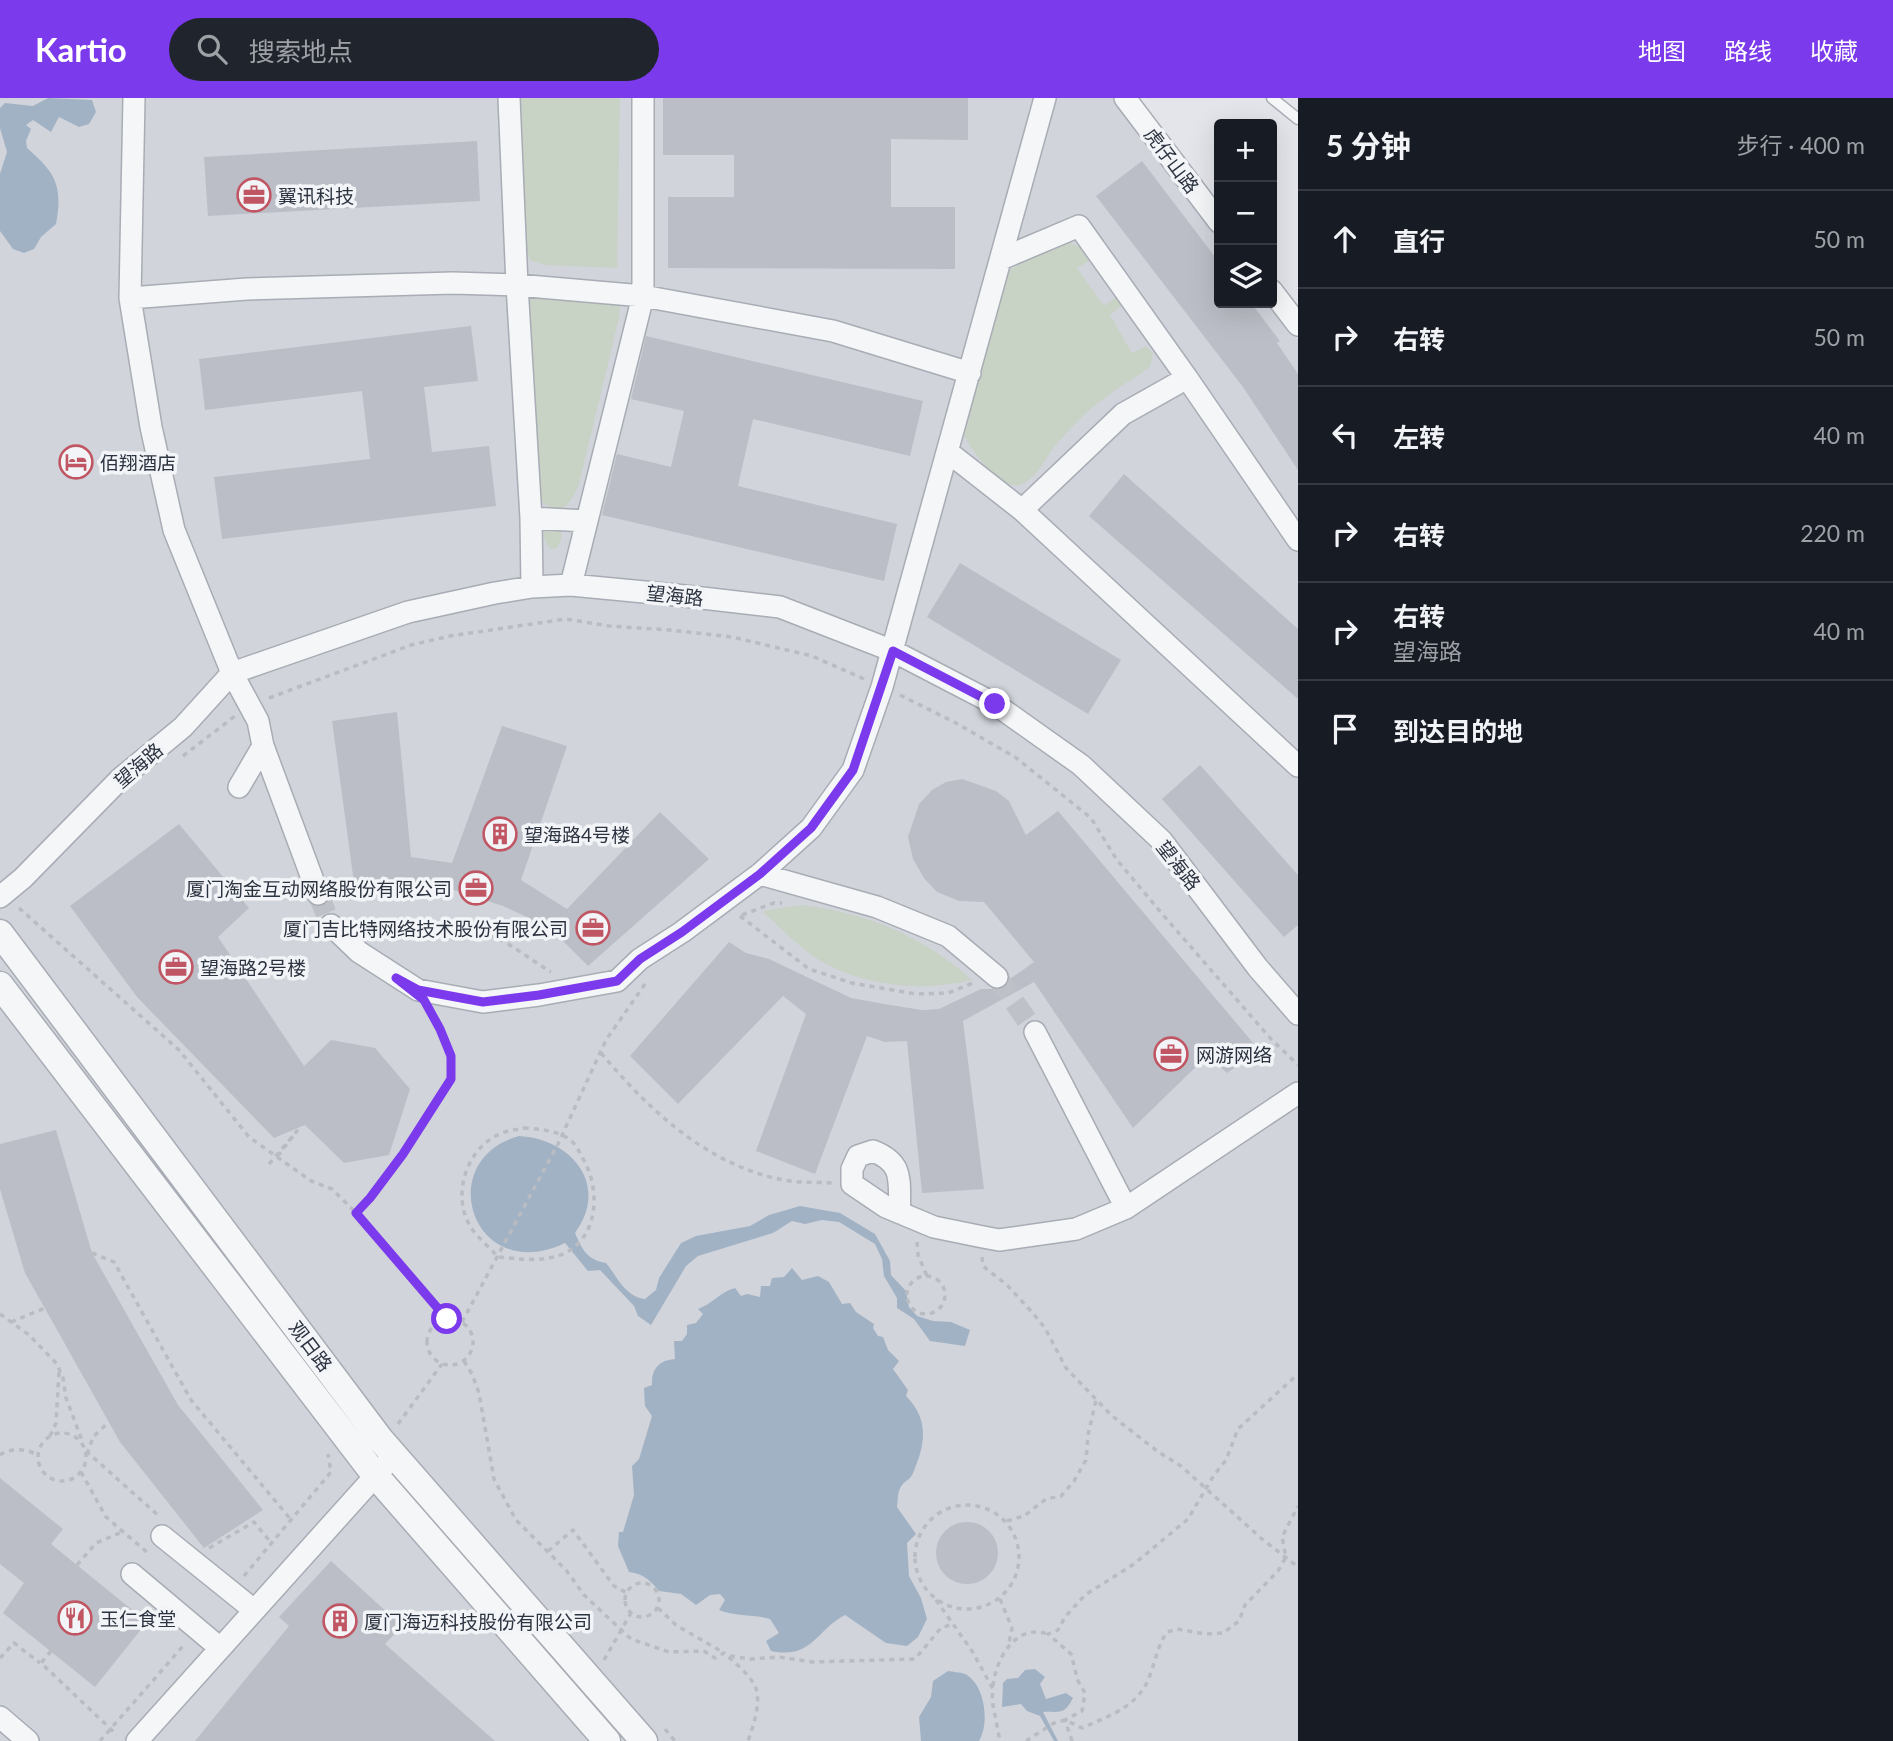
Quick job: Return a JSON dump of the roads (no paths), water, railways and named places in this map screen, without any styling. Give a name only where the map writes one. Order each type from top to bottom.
[{"type":"street","points":[[134,98],[130,298],[151,427],[174,530],[232,673],[258,721],[262,746],[318,894]]},
{"type":"street","points":[[509,98],[531,518],[532,587]]},
{"type":"street","points":[[571,585],[643,296],[643,98]]},
{"type":"street","points":[[333,928],[359,952],[418,990],[483,1002],[617,981],[640,959],[682,932],[760,874],[811,828],[853,770],[882,687],[1045,98]]},
{"type":"street","name":"虎仔山路","points":[[1125,98],[1214,215]]},
{"type":"street","points":[[1001,259],[1079,226],[1187,377],[1298,540]]},
{"type":"street","points":[[130,298],[247,289],[453,283],[517,285],[643,296],[833,331],[970,373]]},
{"type":"street","points":[[1277,298],[1298,325]]},
{"type":"street","points":[[1022,510],[1123,414],[1187,377]]},
{"type":"street","points":[[948,452],[1022,510],[1298,766]]},
{"type":"street","points":[[531,518],[586,521]]},
{"type":"street","name":"望海路","points":[[0,897],[23,878],[121,778],[183,727],[232,673],[408,612],[532,587],[571,585],[676,594],[780,607],[893,651],[995,704],[1081,765],[1162,841],[1258,968],[1298,1014]]},
{"type":"street","points":[[239,787],[262,746]]},
{"type":"street","points":[[760,874],[877,907],[948,936],[989,979]]},
{"type":"street","name":"观日路","points":[[8,923],[372,1428],[644,1741]]},
{"type":"street","name":"观日路","points":[[0,985],[375,1475],[607,1741]]},
{"type":"street","points":[[1035,1032],[1126,1208]]},
{"type":"street","points":[[908,1216],[900,1173],[888,1157],[873,1151],[858,1156],[852,1169],[852,1184],[886,1206],[908,1216],[934,1227],[999,1240],[1076,1229],[1126,1208],[1298,1093]]},
{"type":"street","points":[[137,1741],[394,1454]]},
{"type":"street","points":[[166,1534],[254,1610]]},
{"type":"street","points":[[132,1574],[220,1648]]},
{"type":"street","points":[[0,1717],[28,1741]]},
{"type":"lane","points":[[1272,98],[1298,119]]},
{"type":"water","points":[[48,98],[92,100],[96,112],[89,124],[79,127],[59,117],[51,132],[33,120],[26,125],[31,129],[26,141],[27,148],[45,165],[55,181],[58,211],[56,224],[41,237],[34,249],[24,253],[13,249],[0,231],[0,174],[7,152],[0,128],[0,108],[5,103],[33,106]]},
{"type":"water","points":[[519,1136],[538,1139],[555,1146],[569,1155],[580,1168],[587,1182],[588,1198],[585,1215],[575,1233],[586,1253],[606,1263],[622,1285],[638,1297],[645,1299],[656,1290],[659,1278],[681,1243],[696,1236],[750,1226],[769,1215],[800,1206],[840,1213],[875,1234],[890,1261],[891,1275],[906,1291],[909,1307],[917,1316],[933,1321],[951,1322],[970,1330],[965,1346],[930,1341],[914,1319],[897,1308],[897,1298],[884,1276],[882,1259],[875,1244],[839,1222],[822,1220],[805,1224],[792,1221],[773,1233],[698,1256],[686,1266],[651,1325],[638,1316],[634,1306],[600,1270],[588,1271],[565,1243],[533,1252],[506,1248],[487,1235],[474,1215],[471,1192],[476,1169],[492,1149]]},
{"type":"water","points":[[792,1268],[802,1280],[818,1276],[829,1282],[842,1304],[850,1303],[856,1312],[874,1324],[873,1328],[878,1336],[883,1337],[888,1350],[899,1361],[893,1369],[908,1390],[906,1396],[919,1414],[923,1433],[920,1453],[912,1475],[899,1490],[897,1507],[916,1534],[907,1543],[909,1576],[921,1598],[927,1619],[918,1637],[907,1646],[886,1643],[845,1615],[805,1647],[785,1653],[771,1651],[766,1641],[779,1633],[770,1619],[719,1610],[725,1600],[720,1594],[710,1595],[696,1605],[681,1594],[659,1591],[646,1578],[629,1572],[618,1546],[619,1532],[623,1532],[634,1495],[632,1466],[639,1459],[652,1416],[645,1406],[644,1388],[652,1385],[657,1366],[675,1359],[674,1341],[682,1341],[687,1334],[687,1325],[696,1323],[703,1314],[698,1309],[735,1288],[741,1296],[747,1294],[760,1297],[761,1286],[770,1286],[772,1278],[784,1277]]},
{"type":"water","points":[[1035,1669],[1045,1677],[1040,1684],[1046,1699],[1066,1693],[1073,1698],[1064,1710],[1043,1712],[1058,1741],[1054,1741],[1040,1716],[1027,1711],[1021,1704],[1002,1707],[1003,1683],[1007,1679],[1018,1678],[1025,1670]]},
{"type":"water","points":[[948,1671],[965,1674],[972,1679],[981,1695],[985,1715],[979,1741],[921,1741],[919,1717],[931,1697],[933,1681]]},
{"type":"tunnel","points":[[318,894],[331,925]]},
{"type":"tunnel","points":[[997,977],[1035,1032]]},
{"type":"place","name":"翼讯科技","points":[[254,195]]},
{"type":"place","name":"佰翔酒店","points":[[76,462]]},
{"type":"place","name":"望海路4号楼","points":[[500,834]]},
{"type":"place","name":"厦门淘金互动网络股份有限公司","points":[[476,888]]},
{"type":"place","name":"厦门吉比特网络技术股份有限公司","points":[[593,928]]},
{"type":"place","name":"望海路2号楼","points":[[176,967]]},
{"type":"place","name":"网游网络","points":[[1171,1054]]},
{"type":"place","name":"玉仁食堂","points":[[75,1618]]},
{"type":"place","name":"厦门海迈科技股份有限公司","points":[[340,1621]]}]
